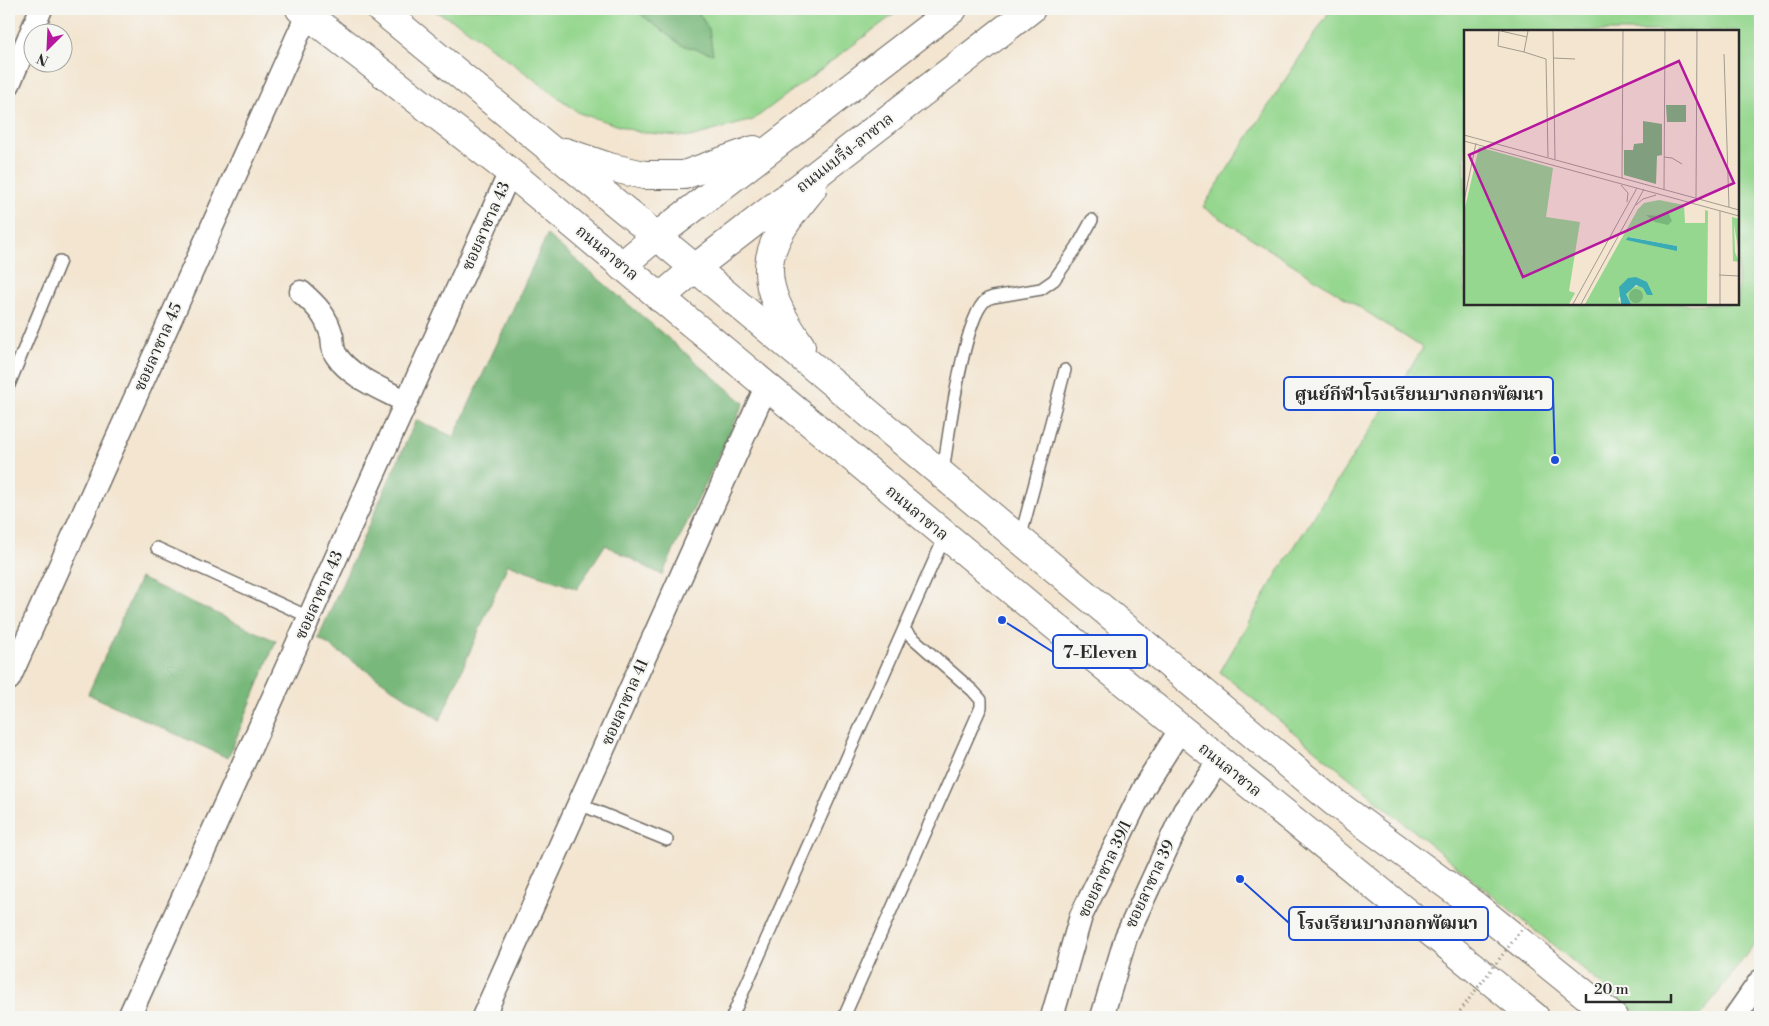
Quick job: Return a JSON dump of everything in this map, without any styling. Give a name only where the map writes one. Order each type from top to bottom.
[{"type":"street","points":[[9,84],[41,9]]},
{"type":"street","points":[[380,9],[696,268],[1334,802],[1473,904],[1613,1017]]},
{"type":"street","points":[[622,266],[657,236],[953,9]]},
{"type":"street","name":"ถนนแบริ่ง-ลาซาล","points":[[660,298],[696,268],[1031,9]]},
{"type":"street","name":"ถนนลาซาล","points":[[303,12],[510,172],[1180,730],[1535,1017]]},
{"type":"street","name":"ซอยลาซาล 45","points":[[9,678],[303,12]]},
{"type":"street","points":[[516,120],[566,153],[644,176],[684,175],[722,162],[759,148],[809,119]]},
{"type":"street","points":[[840,389],[807,354],[783,319],[769,282],[770,258],[780,232],[799,205],[823,174],[856,144]]},
{"type":"street","name":"ซอยลาซาล 43","points":[[129,1017],[510,172]]},
{"type":"street","points":[[301,292],[325,316],[332,337],[334,353],[351,372],[406,402]]},
{"type":"street","name":"ซอยลาซาล 41","points":[[483,1017],[766,387]]},
{"type":"street","name":"ซอยลาซาล 39/1","points":[[1052,1017],[1081,916],[1144,787],[1180,730]]},
{"type":"street","name":"ซอยลาซาล 39","points":[[1102,1017],[1126,937],[1184,811],[1218,761]]},
{"type":"street","points":[[1308,834],[1334,802]]},
{"type":"street","points":[[1735,1017],[1760,981]]},
{"type":"lane","points":[[942,474],[961,366],[972,322],[977,312],[986,300],[993,297],[1041,289],[1054,280],[1078,247],[1092,220]]},
{"type":"lane","points":[[9,385],[12,368],[60,261]]},
{"type":"lane","points":[[1020,538],[1065,370]]},
{"type":"lane","points":[[732,1017],[945,536]]},
{"type":"lane","points":[[158,548],[309,616]]},
{"type":"lane","points":[[844,1017],[981,707],[981,700],[973,691],[904,630]]},
{"type":"lane","points":[[579,804],[667,840]]},
{"type":"path","points":[[1460,1011],[1528,921]]},
{"type":"green space","points":[[431,9],[634,9],[681,45],[709,29],[696,9],[901,9],[753,120],[690,137],[638,132],[579,113],[460,24]]},
{"type":"green space","points":[[634,9],[696,9],[709,29],[713,54],[681,45]]},
{"type":"green space","points":[[1331,9],[1760,9],[1760,936],[1700,1017],[1641,1017],[1220,672],[1278,572],[1423,348],[1203,207]]},
{"type":"green space","points":[[547,235],[744,403],[662,575],[605,545],[577,589],[508,564],[440,720],[318,638],[416,420],[454,437]]},
{"type":"green space","points":[[140,578],[276,641],[228,758],[88,694]]},
{"type":"place","name":"ศูนย์กีฬาโรงเรียนบางกอกพัฒนา","points":[[1555,460]]},
{"type":"place","name":"7-Eleven","points":[[1002,620]]},
{"type":"place","name":"โรงเรียนบางกอกพัฒนา","points":[[1240,879]]}]
